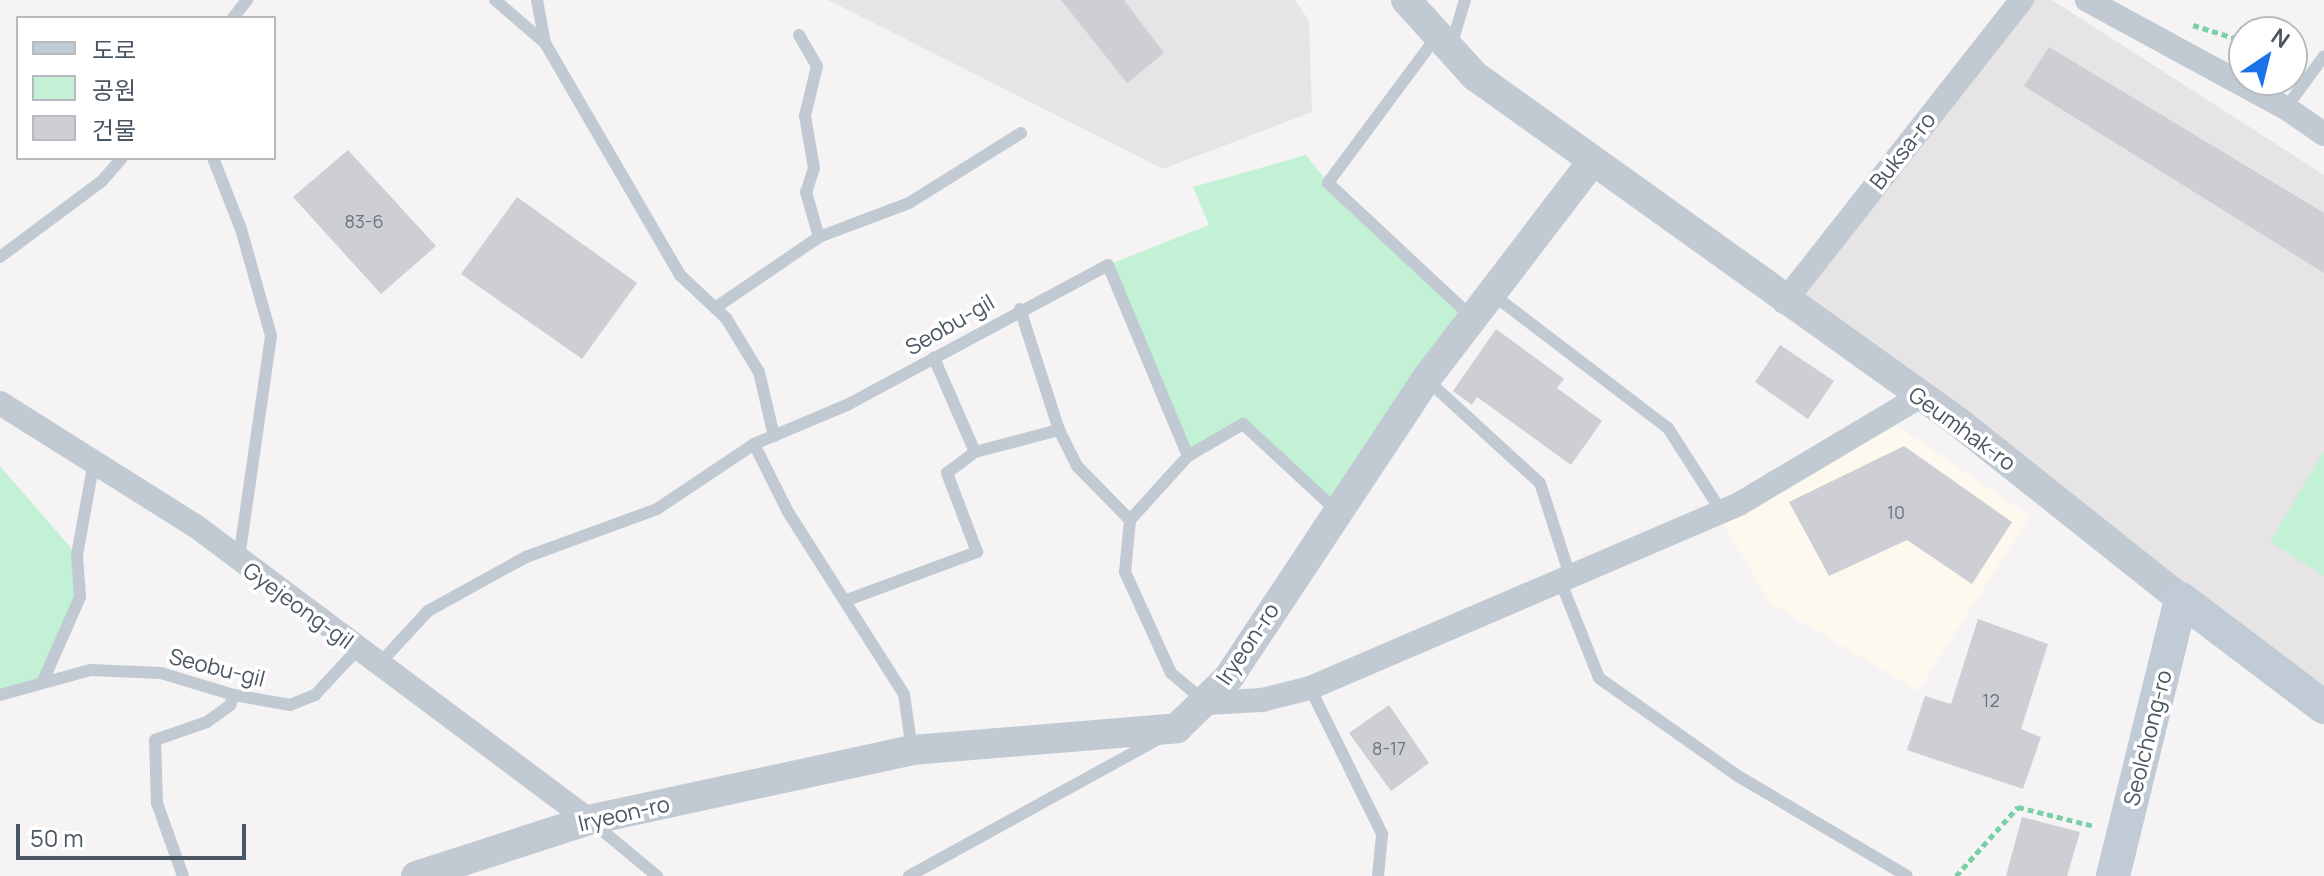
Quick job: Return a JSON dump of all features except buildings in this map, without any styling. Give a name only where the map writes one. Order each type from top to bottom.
[{"type":"main road","name":"Geumhak-ro","points":[[2181,599],[2324,707]]},
{"type":"main road","name":"Seolchong-ro","points":[[2113,876],[2181,599]]},
{"type":"street","points":[[1406,0],[1475,76],[1592,162]]},
{"type":"street","name":"Buksa-ro","points":[[1784,302],[2022,0]]},
{"type":"street","points":[[2087,0],[2286,108],[2324,134]]},
{"type":"street","name":"Geumhak-ro","points":[[1592,162],[1784,302],[1957,421],[2181,599]]},
{"type":"street","name":"Iryeon-ro","points":[[416,876],[589,820],[912,750],[1177,728],[1206,703],[1229,677],[1336,510],[1426,379],[1592,162]]},
{"type":"street","points":[[1206,703],[1262,700],[1310,688],[1721,511],[1919,397]]},
{"type":"street","name":"Gyejeong-gil","points":[[0,403],[197,527],[239,563],[589,820]]},
{"type":"lane","points":[[235,16],[247,0]]},
{"type":"lane","points":[[495,0],[545,43],[680,275],[715,308],[759,372],[774,436]]},
{"type":"lane","points":[[537,0],[545,43]]},
{"type":"lane","points":[[1465,0],[1443,43],[1328,183],[1482,306],[1668,428],[1721,511]]},
{"type":"lane","points":[[799,35],[817,66],[805,116],[814,168],[806,192],[819,237]]},
{"type":"lane","points":[[2286,108],[2324,56]]},
{"type":"lane","points":[[715,308],[819,237],[909,203],[1021,133]]},
{"type":"lane","points":[[0,257],[102,181],[120,160]]},
{"type":"lane","points":[[214,160],[241,229],[271,336],[239,563]]},
{"type":"lane","name":"Seobu-gil","points":[[379,664],[428,611],[526,557],[657,509],[754,444],[847,405],[1020,309],[1108,265],[1188,456]]},
{"type":"lane","points":[[1020,309],[1059,430],[1077,466],[1130,520]]},
{"type":"lane","points":[[934,358],[975,452]]},
{"type":"lane","points":[[1426,379],[1540,483],[1565,578],[1599,678],[1738,776],[1907,876]]},
{"type":"lane","points":[[1206,703],[1171,673],[1125,572],[1130,520],[1188,456],[1243,424],[1336,510]]},
{"type":"lane","points":[[847,600],[977,552],[947,473],[975,452],[1059,430]]},
{"type":"lane","points":[[754,444],[788,512],[847,600],[904,694],[912,750]]},
{"type":"lane","points":[[43,681],[80,597],[77,555],[94,461]]},
{"type":"lane","name":"Seobu-gil","points":[[0,695],[90,670],[161,673],[234,695],[290,705],[315,695],[357,650]]},
{"type":"lane","points":[[1310,688],[1382,834],[1378,876]]},
{"type":"lane","points":[[183,876],[157,803],[155,740],[207,722],[230,705],[234,695]]},
{"type":"lane","points":[[915,874],[1177,728]]},
{"type":"lane","points":[[589,820],[657,876]]},
{"type":"path","points":[[1956,876],[2018,807],[2125,834]]},
{"type":"shaded area","points":[[828,0],[1295,0],[1309,21],[1312,112],[1163,169]]},
{"type":"shaded area","points":[[2025,0],[2052,0],[2324,175],[2324,702],[1784,302]]},
{"type":"shaded area","points":[[1897,426],[2030,516],[1918,691],[1770,603],[1718,514]]},
{"type":"green space","points":[[1306,155],[1328,183],[1473,318],[1336,510],[1243,424],[1188,456],[1108,265],[1209,225],[1193,187]]},
{"type":"green space","points":[[2324,451],[2324,576],[2270,542]]},
{"type":"green space","points":[[0,466],[77,555],[80,597],[43,681],[0,693]]}]
